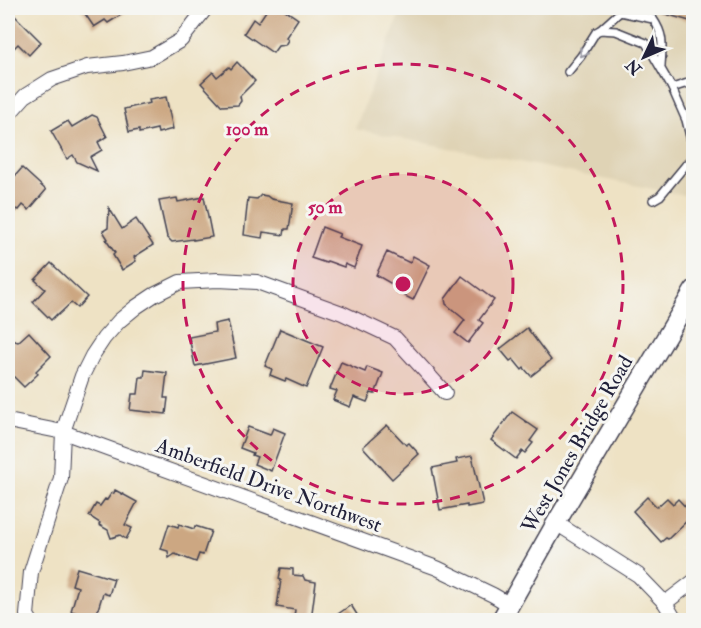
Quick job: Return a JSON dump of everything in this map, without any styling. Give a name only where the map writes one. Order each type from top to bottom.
[{"type":"street","points":[[8,115],[25,96],[51,79],[87,67],[152,57],[181,40],[206,8]]},
{"type":"street","points":[[30,621],[27,615],[31,572],[61,478],[63,432],[82,376],[104,338],[119,321],[135,307],[180,282],[218,280],[257,282],[342,313],[394,338],[445,393]]},
{"type":"street","name":"West Jones Bridge Road","points":[[506,613],[556,523],[693,290]]},
{"type":"street","name":"Amberfield Drive Northwest","points":[[8,421],[63,432],[437,568],[492,595],[506,613]]},
{"type":"street","points":[[556,523],[638,575],[665,603],[675,621]]},
{"type":"street","points":[[665,603],[693,581]]},
{"type":"lane","points":[[568,72],[596,32],[620,12],[653,19],[660,28],[663,41],[661,66]]},
{"type":"lane","points":[[600,30],[616,31],[646,43],[661,66],[686,120],[693,154],[660,196],[653,200]]},
{"type":"lane","points":[[672,88],[693,81]]},
{"type":"lane","points":[[686,120],[693,116]]},
{"type":"shaded area","points":[[402,8],[693,8],[693,197],[355,129]]},
{"type":"building","points":[[81,8],[132,8],[108,23],[105,20],[94,27]]},
{"type":"building","points":[[268,8],[282,8],[298,19],[286,37],[288,40],[285,45],[278,46],[273,53],[244,33],[253,19],[258,23]]},
{"type":"building","points":[[656,8],[693,8],[693,22],[655,11]]},
{"type":"building","points":[[8,9],[41,42],[29,55],[18,44],[8,54]]},
{"type":"building","points":[[237,62],[255,81],[240,96],[241,101],[238,105],[222,106],[201,83],[213,72],[217,77],[229,67],[231,69]]},
{"type":"building","points":[[166,97],[173,129],[158,133],[157,129],[139,133],[139,130],[129,132],[124,109]]},
{"type":"building","points":[[92,115],[97,117],[107,137],[98,142],[102,150],[90,157],[97,171],[77,162],[73,155],[67,159],[51,131],[68,121],[72,127]]},
{"type":"building","points":[[22,168],[46,190],[29,210],[23,205],[8,220],[8,184]]},
{"type":"building","points":[[261,195],[293,203],[289,229],[285,229],[284,235],[263,232],[262,238],[244,235],[248,198],[257,199]]},
{"type":"building","points":[[204,197],[212,237],[172,242],[167,237],[159,201],[177,198],[178,202]]},
{"type":"building","points":[[109,208],[122,229],[136,219],[153,245],[134,257],[136,261],[122,270],[103,231],[108,228]]},
{"type":"building","points":[[322,227],[340,234],[338,237],[362,246],[354,268],[345,264],[344,267],[311,258]]},
{"type":"building","points":[[387,252],[410,263],[413,256],[430,265],[413,300],[397,292],[399,288],[376,275]]},
{"type":"building","points":[[51,263],[87,297],[77,308],[71,303],[51,320],[33,302],[45,289],[35,280]]},
{"type":"building","points":[[462,276],[494,300],[479,320],[483,323],[468,343],[455,333],[465,320],[446,304],[445,299]]},
{"type":"building","points":[[228,321],[236,358],[195,366],[189,337],[215,332],[214,324]]},
{"type":"building","points":[[527,328],[551,360],[531,376],[524,368],[522,370],[513,359],[510,361],[500,349]]},
{"type":"building","points":[[280,329],[323,347],[306,388],[270,375],[272,369],[265,366]]},
{"type":"building","points":[[29,332],[51,356],[36,371],[38,374],[24,387],[10,373],[12,370],[8,365],[8,345],[12,340],[18,342]]},
{"type":"building","points":[[341,362],[365,372],[367,367],[383,373],[375,394],[371,393],[367,402],[354,397],[350,407],[333,400],[337,391],[330,389]]},
{"type":"building","points":[[145,370],[167,373],[164,398],[168,398],[166,414],[130,410],[132,394],[138,394],[140,377],[144,377]]},
{"type":"building","points":[[512,412],[538,430],[530,441],[533,443],[516,459],[491,440]]},
{"type":"building","points":[[387,425],[406,445],[409,443],[419,454],[392,479],[363,447]]},
{"type":"building","points":[[248,427],[270,435],[273,428],[285,433],[271,471],[254,464],[257,457],[240,448]]},
{"type":"building","points":[[472,456],[483,504],[440,510],[432,468],[457,463],[456,459]]},
{"type":"building","points":[[115,490],[137,502],[125,525],[132,528],[126,539],[120,535],[111,538],[108,530],[89,516],[96,504],[100,506]]},
{"type":"building","points":[[647,497],[657,507],[667,498],[673,504],[678,499],[693,515],[668,539],[661,542],[633,511]]},
{"type":"building","points":[[169,524],[178,527],[179,524],[194,529],[195,526],[211,531],[203,555],[199,554],[196,562],[175,554],[169,558],[168,551],[161,549]]},
{"type":"building","points":[[77,568],[114,579],[109,595],[103,593],[95,619],[71,611],[78,587],[72,585]]},
{"type":"building","points":[[281,568],[293,569],[293,575],[303,576],[305,580],[316,582],[311,620],[294,617],[295,610],[277,607]]},
{"type":"building","points":[[351,605],[361,621],[328,621]]}]
